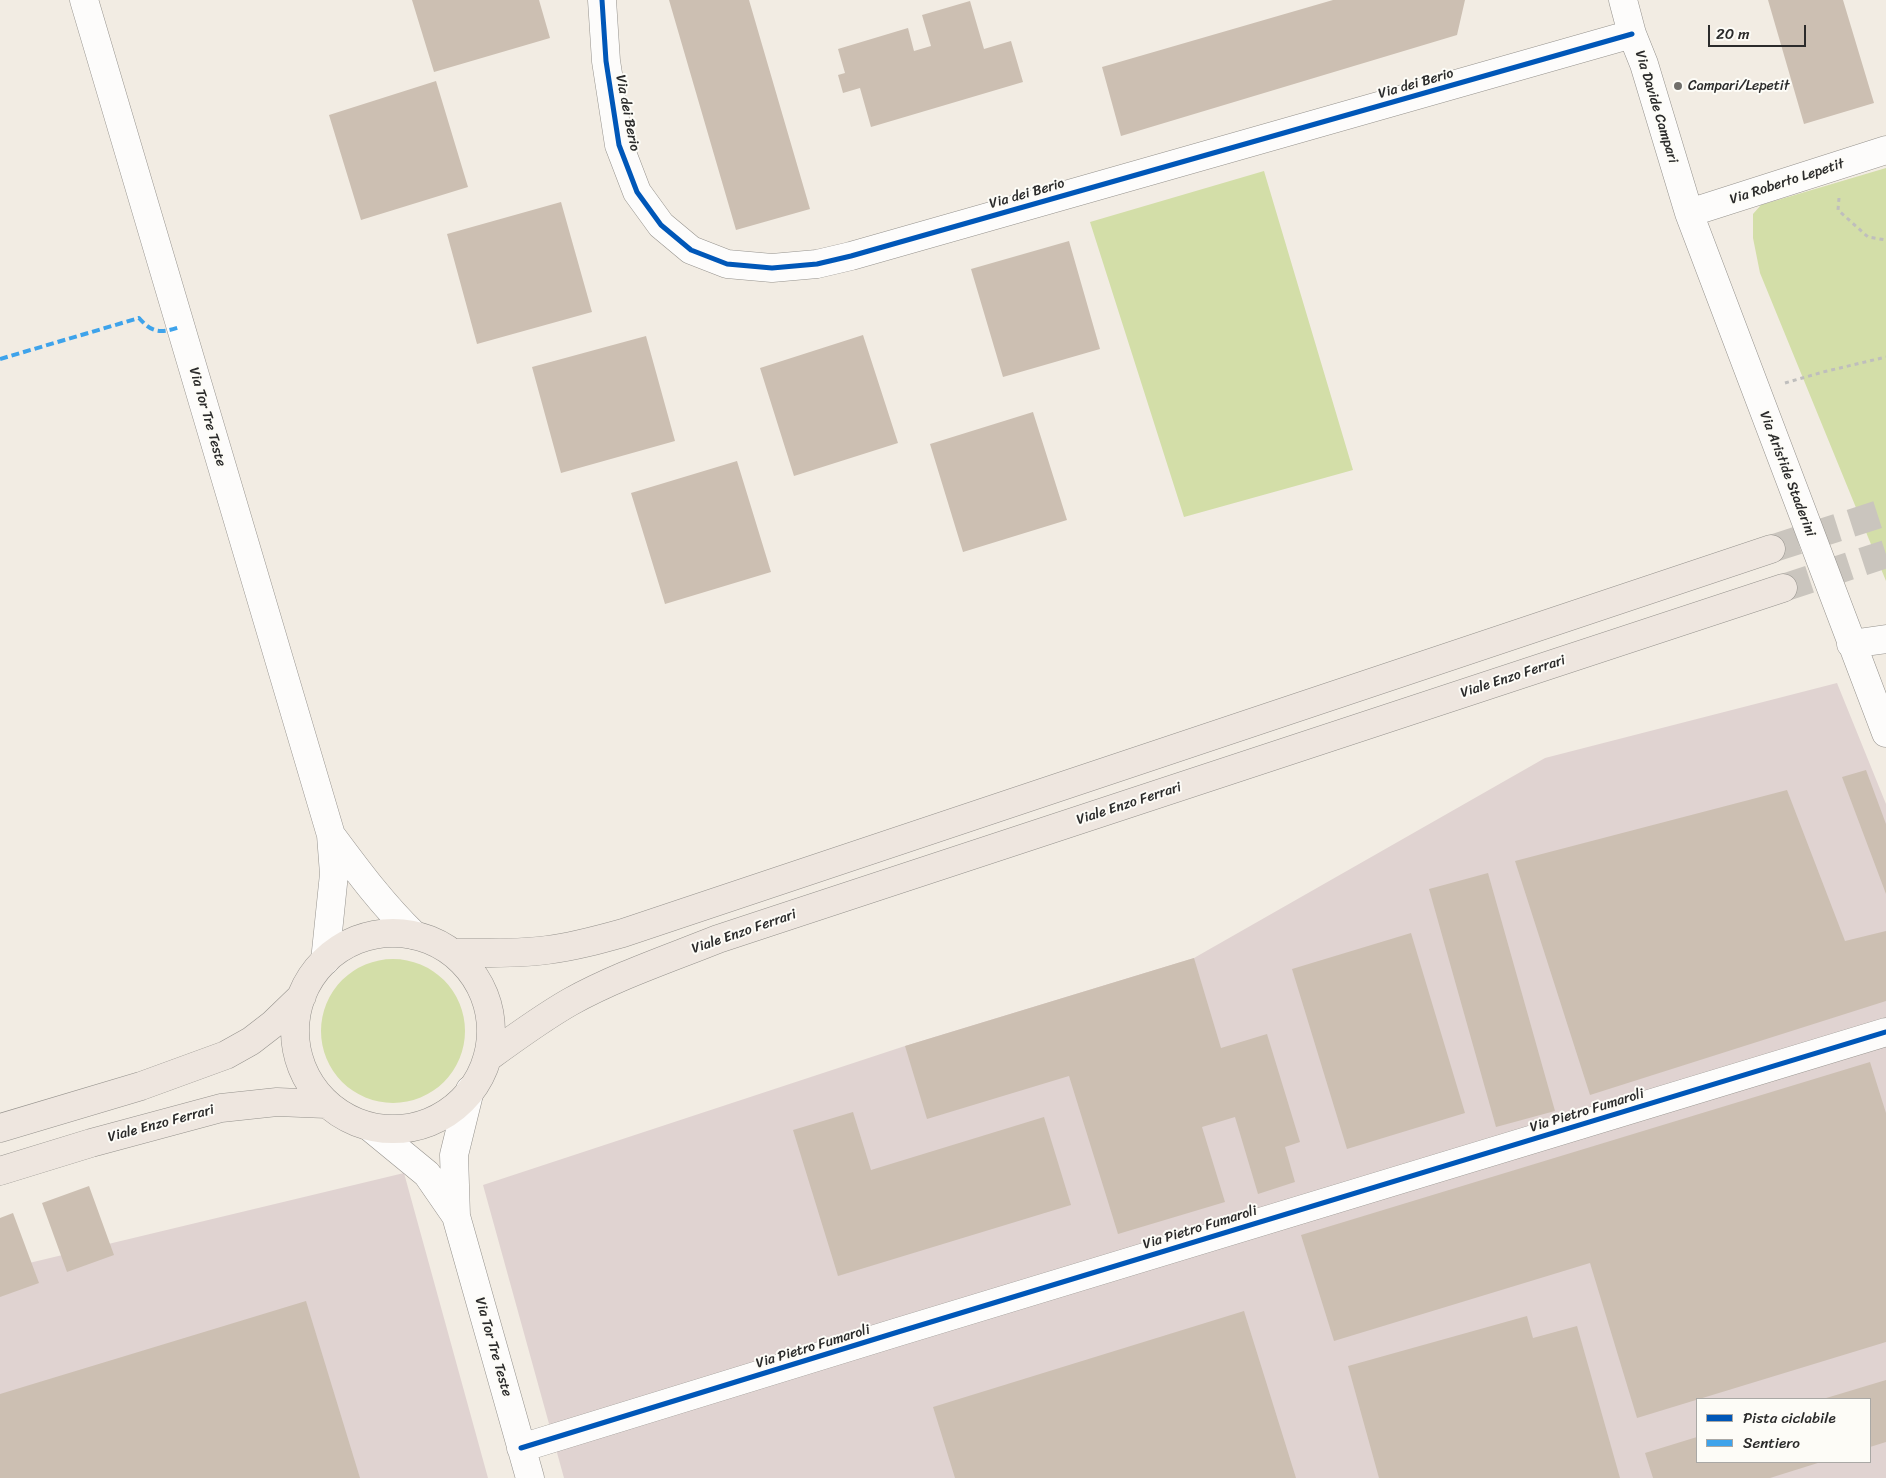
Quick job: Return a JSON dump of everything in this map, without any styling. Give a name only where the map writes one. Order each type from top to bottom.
[{"type":"main road","points":[[457,953],[548,950],[587,943],[623,933],[1771,549]]},
{"type":"main road","name":"Viale Enzo Ferrari","points":[[490,1056],[532,1025],[584,995],[633,973],[718,940],[1783,588]]},
{"type":"main road","points":[[393,933],[414,934],[446,945],[457,953],[475,975],[486,997],[492,1023],[490,1056],[470,1090],[451,1108],[436,1118],[415,1127],[371,1128],[354,1122],[326,1104],[305,1081],[296,1056],[296,1026],[302,996],[309,981],[324,961],[342,947],[356,941],[393,933]]},
{"type":"main road","points":[[0,1128],[141,1086],[226,1054],[251,1041],[273,1024],[302,996]]},
{"type":"main road","name":"Viale Enzo Ferrari","points":[[0,1171],[91,1143],[221,1108],[277,1102],[326,1104]]},
{"type":"street","name":"Via Tor Tre Teste","points":[[84,0],[331,834]]},
{"type":"street","name":"Via dei Berio","points":[[602,0],[606,61],[619,146],[637,192],[661,225],[691,250],[727,264],[772,268],[817,264],[851,256],[1632,34]]},
{"type":"street","name":"Via Davide Campari","points":[[1623,0],[1689,213]]},
{"type":"street","name":"Via Roberto Lepetit","points":[[1689,213],[1886,150]]},
{"type":"street","name":"Via Aristide Staderini","points":[[1689,213],[1886,734]]},
{"type":"street","points":[[1851,644],[1886,639]]},
{"type":"street","points":[[331,834],[375,894],[392,914],[414,934]]},
{"type":"street","points":[[324,961],[334,874],[331,834]]},
{"type":"street","name":"Via Pietro Fumaroli","points":[[521,1448],[1886,1032]]},
{"type":"street","name":"Via Tor Tre Teste","points":[[470,1090],[454,1155],[456,1216],[530,1478]]},
{"type":"street","name":"Via Tor Tre Teste","points":[[371,1128],[427,1174],[456,1216]]},
{"type":"path","points":[[1840,164],[1838,210],[1868,237],[1886,240]]},
{"type":"path","points":[[1756,392],[1822,372],[1886,357]]},
{"type":"shaded area","points":[[1837,683],[1886,804],[1886,1478],[564,1478],[483,1185],[905,1046],[1194,958],[1545,758]]},
{"type":"shaded area","points":[[404,1173],[488,1478],[0,1478],[0,1270]]},
{"type":"green space","points":[[1886,168],[1886,581],[1760,273],[1753,238],[1753,214],[1761,205]]},
{"type":"green space","points":[[1264,171],[1353,470],[1184,517],[1090,222]]},
{"type":"green space","points":[[393,959],[420,965],[433,971],[444,980],[453,991],[459,1004],[465,1031],[459,1058],[453,1071],[444,1082],[433,1091],[420,1097],[393,1103],[366,1097],[353,1091],[342,1082],[333,1071],[327,1058],[321,1031],[327,1004],[333,991],[342,980],[353,971],[366,965]]},
{"type":"building","points":[[412,0],[539,0],[550,38],[434,72]]},
{"type":"building","points":[[669,0],[749,0],[810,209],[736,230]]},
{"type":"building","points":[[1333,0],[1465,0],[1457,35],[1121,136],[1102,67]]},
{"type":"building","points":[[1768,0],[1843,0],[1874,103],[1804,124]]},
{"type":"building","points":[[970,1],[984,49],[1011,41],[1023,82],[871,127],[860,88],[843,93],[838,75],[845,73],[838,49],[908,28],[914,51],[931,46],[922,15]]},
{"type":"building","points":[[436,81],[468,187],[361,220],[329,115]]},
{"type":"building","points":[[561,202],[592,312],[477,344],[447,234]]},
{"type":"building","points":[[1069,241],[1100,349],[1003,377],[971,269]]},
{"type":"building","points":[[863,335],[898,443],[794,476],[760,368]]},
{"type":"building","points":[[646,336],[675,441],[561,473],[532,367]]},
{"type":"building","points":[[1033,412],[1067,520],[963,552],[930,444]]},
{"type":"building","points":[[737,461],[771,572],[665,604],[631,493]]},
{"type":"building","points":[[1866,770],[1886,824],[1886,894],[1842,777]]},
{"type":"building","points":[[1787,790],[1845,941],[1886,931],[1886,1001],[1590,1095],[1515,861]]},
{"type":"building","points":[[1488,873],[1555,1111],[1496,1127],[1429,889]]},
{"type":"building","points":[[1411,933],[1465,1113],[1347,1149],[1292,969]]},
{"type":"building","points":[[1194,958],[1221,1048],[1267,1034],[1300,1142],[1285,1147],[1295,1182],[1258,1194],[1235,1117],[1202,1127],[1225,1202],[1118,1234],[1069,1076],[927,1119],[905,1046]]},
{"type":"building","points":[[1870,1062],[1886,1113],[1886,1342],[1703,1398],[1696,1398],[1696,1400],[1637,1418],[1590,1263],[1334,1341],[1301,1235]]},
{"type":"building","points":[[853,1112],[871,1170],[1044,1117],[1071,1205],[838,1276],[793,1130]]},
{"type":"building","points":[[89,1186],[114,1255],[67,1272],[42,1203]]},
{"type":"building","points":[[13,1213],[39,1283],[0,1297],[0,1218]]},
{"type":"building","points":[[306,1301],[360,1478],[0,1478],[0,1394]]},
{"type":"building","points":[[1244,1311],[1296,1478],[955,1478],[933,1407]]},
{"type":"building","points":[[1527,1316],[1533,1338],[1577,1326],[1620,1478],[1379,1478],[1348,1366]]},
{"type":"building","points":[[1886,1380],[1886,1442],[1871,1447],[1871,1398],[1826,1398]]},
{"type":"building","points":[[1696,1437],[1696,1463],[1818,1463],[1770,1478],[1653,1478],[1645,1453]]},
{"type":"tunnel","points":[[1771,549],[1886,512]]},
{"type":"tunnel","points":[[1783,588],[1886,554]]},
{"type":"marked path","points":[[0,359],[139,318],[149,327],[158,331],[180,327]]},
{"type":"cycle path","points":[[602,0],[606,61],[619,145],[637,192],[661,225],[691,250],[727,264],[772,268],[817,264],[851,256],[1632,34]]},
{"type":"cycle path","points":[[521,1448],[1886,1032]]},
{"type":"place","name":"Campari/Lepetit","points":[[1678,86]]}]
